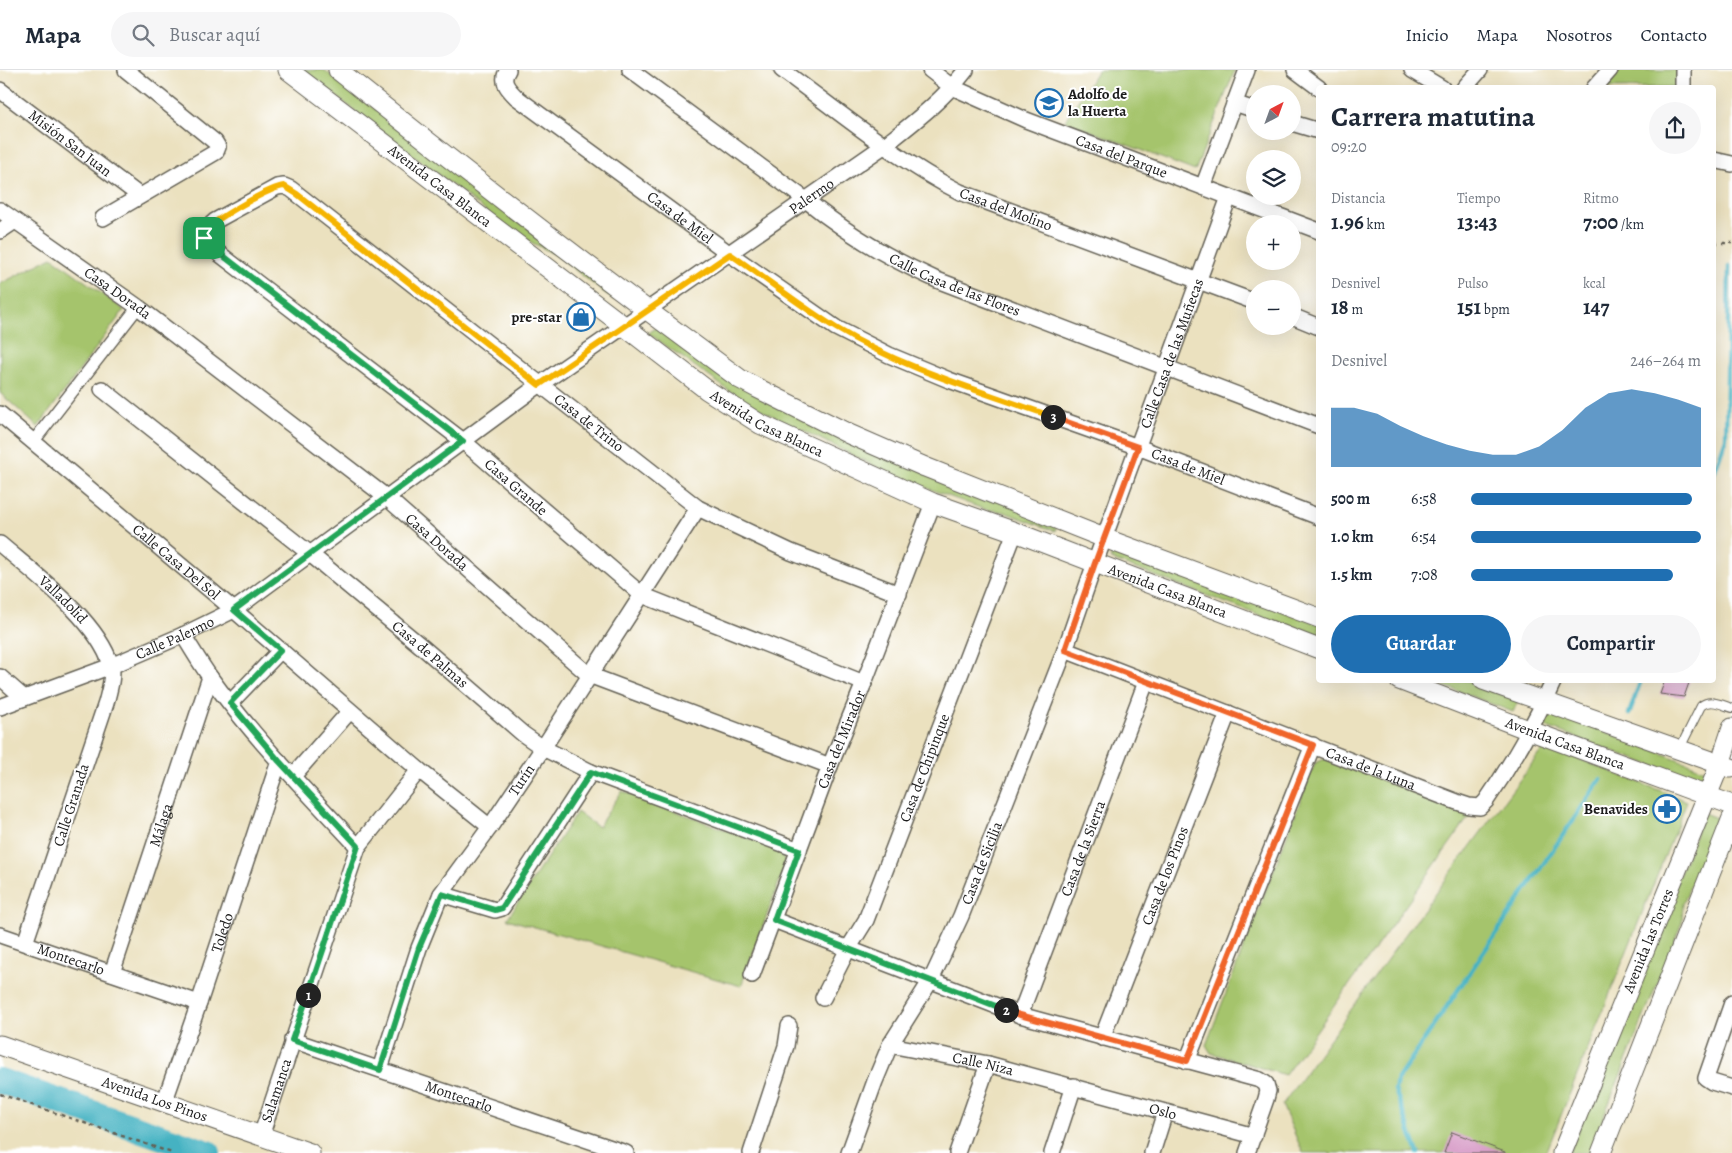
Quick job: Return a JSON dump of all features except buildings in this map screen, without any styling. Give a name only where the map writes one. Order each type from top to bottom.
[{"type":"street","points":[[104,218],[216,152],[218,147],[215,142],[126,70]]},
{"type":"street","name":"Avenida Casa Blanca","points":[[288,70],[707,390],[760,424],[933,503],[1016,532],[1316,648]]},
{"type":"street","name":"Avenida Casa Blanca","points":[[338,70],[511,208],[740,379],[849,434],[925,468],[1104,538],[1316,617]]},
{"type":"street","name":"Calle Casa de las Flores","points":[[630,70],[806,200],[831,221],[922,273],[1316,425]]},
{"type":"street","name":"Casa del Molino","points":[[782,70],[941,183],[966,195],[1246,298]]},
{"type":"street","name":"Casa del Parque","points":[[930,70],[952,88],[1026,120],[1316,230]]},
{"type":"street","name":"Palermo","points":[[624,326],[885,145],[933,106],[952,88],[966,70]]},
{"type":"street","points":[[1202,187],[1247,70]]},
{"type":"street","points":[[1295,70],[1316,86]]},
{"type":"street","points":[[1412,70],[1437,85]]},
{"type":"street","points":[[1467,85],[1480,70]]},
{"type":"street","points":[[1597,85],[1610,70]]},
{"type":"street","points":[[1683,70],[1683,85]]},
{"type":"street","name":"Casa de Miel","points":[[506,73],[505,83],[508,90],[516,97],[730,254],[836,328],[889,355],[949,380],[1138,447],[1316,516]]},
{"type":"street","name":"Misión San Juan","points":[[0,90],[140,196]]},
{"type":"street","points":[[1234,103],[1246,107]]},
{"type":"street","points":[[1301,126],[1316,130]]},
{"type":"street","points":[[1716,160],[1732,164]]},
{"type":"street","name":"Casa de Trino","points":[[203,232],[215,221],[270,190],[284,186],[291,189],[698,508],[791,552],[899,594]]},
{"type":"street","name":"Calle Casa de las Muñecas","points":[[1095,563],[1229,197]]},
{"type":"street","name":"Casa Dorada","points":[[0,210],[138,307],[386,497],[589,675],[830,766]]},
{"type":"street","points":[[0,231],[15,221]]},
{"type":"street","name":"Casa Grande","points":[[203,232],[208,244],[463,441],[642,595],[864,683]]},
{"type":"street","points":[[33,442],[138,307]]},
{"type":"street","points":[[1301,319],[1316,325]]},
{"type":"street","name":"Calle Palermo","points":[[0,707],[111,666],[183,635],[234,610],[539,385],[624,326]]},
{"type":"street","name":"Casa de Palmas","points":[[102,389],[309,553],[542,748],[591,772],[799,850]]},
{"type":"street","name":"Calle Casa Del Sol","points":[[0,414],[281,650],[349,712],[490,827]]},
{"type":"street","name":"Casa del Mirador","points":[[752,975],[830,766],[899,594],[933,503]]},
{"type":"street","name":"Turín","points":[[380,1070],[419,948],[442,894],[490,827],[698,508]]},
{"type":"street","name":"Casa de Chipinque","points":[[823,998],[848,949],[866,920],[1016,532]]},
{"type":"street","name":"Valladolid","points":[[0,544],[65,601],[81,618],[97,639],[111,666]]},
{"type":"street","name":"Casa de Sicilia","points":[[849,1153],[890,1045],[931,980],[961,916],[1065,650],[1095,563]]},
{"type":"street","points":[[183,635],[210,677],[230,703],[279,761],[358,846]]},
{"type":"street","points":[[230,703],[281,650]]},
{"type":"street","name":"Casa de la Luna","points":[[1065,650],[1469,806],[1480,807],[1486,801],[1531,731]]},
{"type":"street","name":"Calle Granada","points":[[25,943],[106,702],[111,679],[111,666]]},
{"type":"street","points":[[0,677],[24,698]]},
{"type":"street","name":"Málaga","points":[[112,973],[210,677]]},
{"type":"street","name":"Casa de la Sierra","points":[[1020,1015],[1146,682]]},
{"type":"street","name":"Avenida Casa Blanca","points":[[1407,683],[1732,805]]},
{"type":"street","name":"Avenida Casa Blanca","points":[[1491,683],[1726,766]]},
{"type":"street","points":[[1531,731],[1553,683]]},
{"type":"street","points":[[293,776],[349,712]]},
{"type":"street","name":"Casa de los Pinos","points":[[1102,1038],[1228,713]]},
{"type":"street","name":"Avenida las Torres","points":[[1562,1153],[1706,796],[1726,766],[1732,728]]},
{"type":"street","points":[[1187,1061],[1313,745]]},
{"type":"street","name":"Toledo","points":[[164,1103],[279,761]]},
{"type":"street","name":"Salamanca","points":[[261,1136],[358,846],[419,770]]},
{"type":"street","points":[[442,894],[495,910],[502,908],[591,772]]},
{"type":"street","points":[[1601,1153],[1732,818]]},
{"type":"street","points":[[774,920],[1020,1015],[1187,1061],[1253,1077],[1266,1084],[1268,1091],[1247,1153]]},
{"type":"street","name":"Montecarlo","points":[[0,935],[199,1003]]},
{"type":"street","points":[[1732,1003],[1706,1078],[1712,1082],[1732,1088]]},
{"type":"street","points":[[752,1153],[786,1046],[789,1026]]},
{"type":"street","name":"Montecarlo","points":[[292,1040],[626,1153]]},
{"type":"street","name":"Avenida Los Pinos","points":[[0,1045],[310,1153]]},
{"type":"street","name":"Calle Niza","points":[[890,1045],[988,1064],[1074,1086]]},
{"type":"street","points":[[957,1153],[988,1064]]},
{"type":"street","points":[[1052,1153],[1074,1086]]},
{"type":"street","name":"Oslo","points":[[1074,1086],[1254,1136]]},
{"type":"street","points":[[1152,1153],[1165,1112]]},
{"type":"lane","points":[[1679,750],[1701,706],[1705,702],[1732,708]]},
{"type":"path","points":[[1716,244],[1732,242]]},
{"type":"path","points":[[0,1094],[172,1153]]},
{"type":"green space","points":[[302,70],[324,70],[618,296],[614,300],[556,255],[517,235]]},
{"type":"green space","points":[[1098,70],[1235,70],[1195,171],[1065,121]]},
{"type":"green space","points":[[1620,70],[1678,70],[1679,85],[1607,85]]},
{"type":"green space","points":[[52,257],[124,310],[38,427],[0,393],[0,284]]},
{"type":"green space","points":[[659,326],[740,385],[1057,525],[1055,531],[1004,512],[983,509],[895,476],[745,402],[648,333]]},
{"type":"green space","points":[[1114,551],[1316,623],[1316,637],[1110,559]]},
{"type":"green space","points":[[1437,683],[1472,683],[1518,701],[1513,712]]},
{"type":"green space","points":[[1549,710],[1708,771],[1702,784],[1542,725]]},
{"type":"green space","points":[[1545,746],[1687,801],[1546,1153],[1303,1153],[1282,1105]]},
{"type":"green space","points":[[1327,758],[1471,814],[1285,1075],[1211,1053],[1206,1045],[1315,763]]},
{"type":"green space","points":[[622,791],[779,850],[786,863],[741,986],[507,919],[577,812],[598,827]]},
{"type":"green space","points":[[1704,813],[1719,819],[1683,903],[1682,922],[1589,1153],[1569,1153]]},
{"type":"waterway","points":[[1716,467],[1726,438],[1729,266]]},
{"type":"waterway","points":[[1629,714],[1640,683]]},
{"type":"waterway","points":[[1418,1153],[1395,1090],[1397,1080],[1601,779]]},
{"type":"waterway","points":[[0,1081],[208,1153]]},
{"type":"place","name":"Adolfo de la Huerta","points":[[1049,103]]},
{"type":"place","name":"pre-star","points":[[581,317]]},
{"type":"place","name":"Benavides","points":[[1667,809]]},
{"type":"route","points":[[284,186],[291,189],[539,385],[730,254],[836,328],[889,355],[949,380],[1138,447],[1065,650],[1313,745],[1187,1061],[1020,1015],[774,920],[799,850],[591,772],[502,908],[495,910],[442,894],[419,948],[380,1070],[292,1040],[358,846],[279,761],[230,703],[281,650],[234,610],[463,441],[208,244],[204,238],[203,232],[215,221],[270,190],[284,186]]}]
